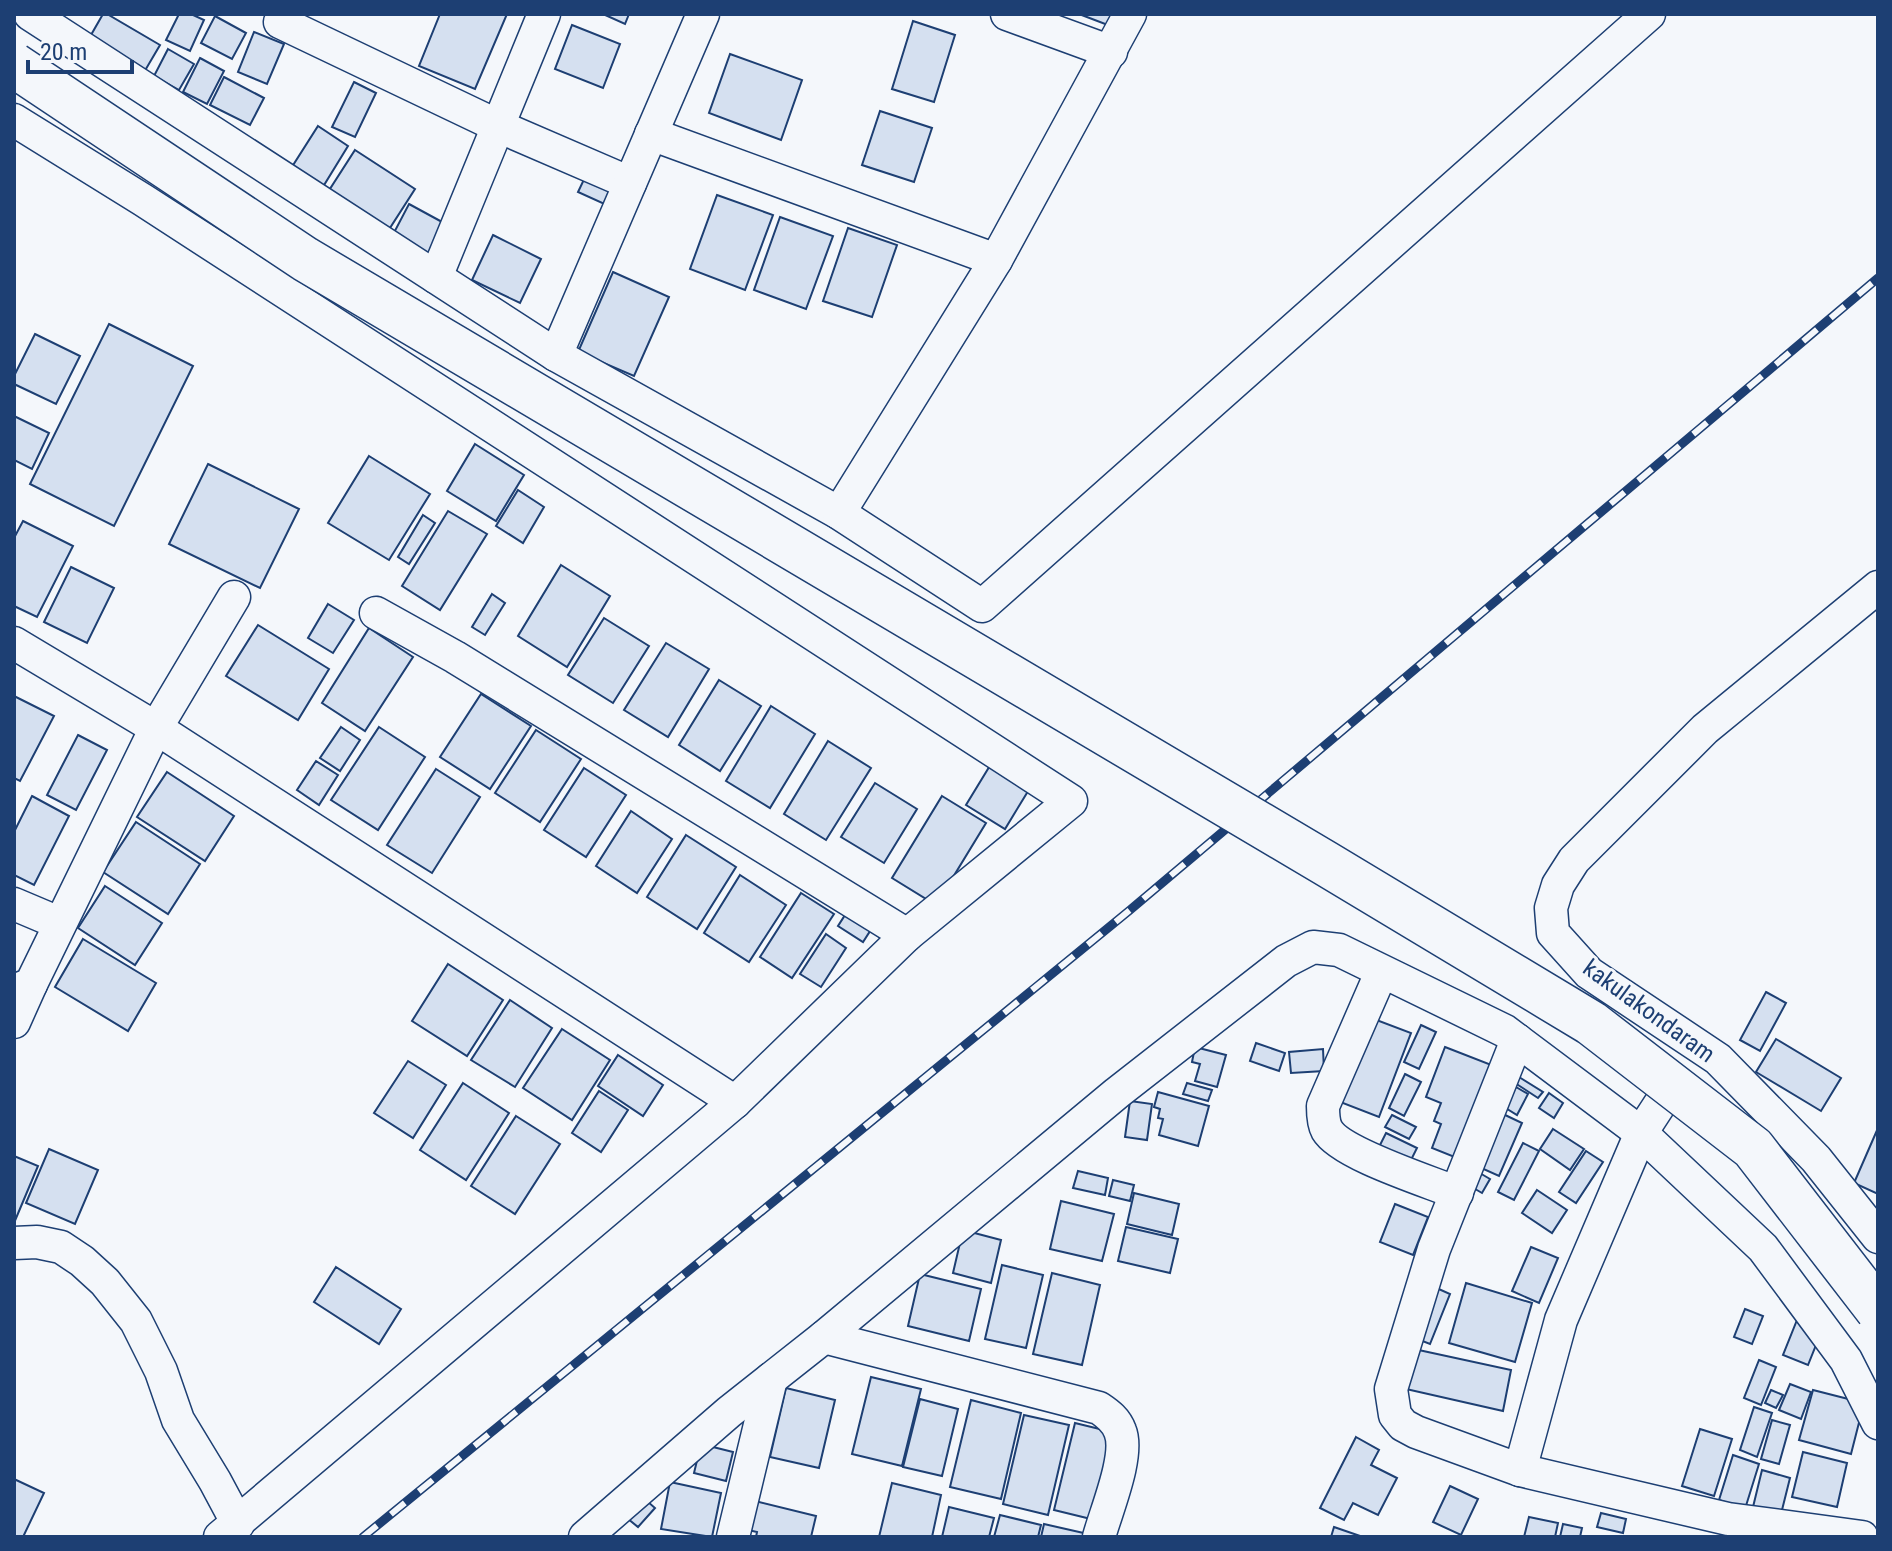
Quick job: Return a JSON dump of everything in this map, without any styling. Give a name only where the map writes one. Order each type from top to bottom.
[{"type":"highway","points":[[14,65],[305,259],[1591,1023],[1753,1148],[1878,1310]]},
{"type":"street","points":[[30,14],[65,25],[556,355],[839,513],[982,606],[1649,14]]},
{"type":"street","points":[[284,14],[280,22],[498,126],[630,183]]},
{"type":"street","points":[[436,277],[544,14]]},
{"type":"street","points":[[556,355],[703,14]]},
{"type":"street","points":[[1007,14],[1111,52]]},
{"type":"street","points":[[839,513],[996,260],[1130,14]]},
{"type":"street","points":[[14,120],[143,200],[1071,801],[907,935],[735,1102],[229,1531],[215,1481],[178,1420],[161,1371],[128,1311],[105,1282],[61,1247],[37,1242],[14,1243]]},
{"type":"street","points":[[651,134],[996,260]]},
{"type":"street","name":"kakulakondaram","points":[[1878,587],[1705,729],[1574,860],[1558,885],[1551,908],[1553,933],[1589,973],[1718,1059],[1816,1159],[1878,1237]]},
{"type":"street","points":[[14,1022],[22,988],[59,923],[156,728],[234,597]]},
{"type":"street","points":[[376,613],[455,657],[907,935]]},
{"type":"street","points":[[14,643],[156,728],[735,1102]]},
{"type":"street","points":[[14,904],[59,923]]},
{"type":"street","points":[[585,1537],[1117,1093],[1286,961],[1313,947],[1339,950],[1505,1031],[1641,1133],[1763,1248],[1846,1360],[1878,1423]]},
{"type":"street","points":[[1381,973],[1323,1106],[1325,1128],[1350,1150],[1457,1193]]},
{"type":"street","points":[[1517,1040],[1434,1249],[1391,1389],[1395,1415],[1403,1425],[1520,1470],[1728,1519],[1862,1537]]},
{"type":"street","points":[[1520,1470],[1561,1320],[1641,1133],[1671,1087]]},
{"type":"street","points":[[824,1337],[1099,1408],[1111,1417],[1121,1432],[1123,1452],[1099,1537]]},
{"type":"street","points":[[733,1537],[771,1379]]},
{"type":"building","points":[[103,14],[160,45],[143,74],[87,42]]},
{"type":"building","points":[[179,14],[191,14],[204,20],[190,51],[166,40]]},
{"type":"building","points":[[440,14],[507,14],[475,89],[419,66]]},
{"type":"building","points":[[603,14],[629,14],[625,24]]},
{"type":"building","points":[[1079,14],[1118,14],[1113,27]]},
{"type":"building","points":[[215,16],[246,33],[232,59],[201,43]]},
{"type":"building","points":[[913,21],[955,35],[934,102],[892,89]]},
{"type":"building","points":[[572,25],[620,44],[603,88],[555,69]]},
{"type":"building","points":[[254,32],[284,44],[267,84],[238,72]]},
{"type":"building","points":[[168,49],[194,64],[179,90],[154,76]]},
{"type":"building","points":[[730,54],[802,80],[781,140],[709,113]]},
{"type":"building","points":[[200,58],[224,71],[207,104],[183,92]]},
{"type":"building","points":[[224,77],[264,98],[250,125],[210,105]]},
{"type":"building","points":[[354,82],[376,93],[355,137],[332,127]]},
{"type":"building","points":[[880,111],[932,128],[914,182],[862,165]]},
{"type":"building","points":[[318,126],[348,146],[321,190],[290,170]]},
{"type":"building","points":[[355,150],[415,189],[388,231],[328,192]]},
{"type":"building","points":[[588,171],[621,186],[611,207],[578,192]]},
{"type":"building","points":[[717,195],[773,215],[745,290],[690,269]]},
{"type":"building","points":[[409,204],[455,229],[434,269],[388,244]]},
{"type":"building","points":[[780,217],[833,236],[806,309],[754,290]]},
{"type":"building","points":[[848,228],[897,245],[872,317],[823,301]]},
{"type":"building","points":[[493,235],[541,259],[520,303],[472,280]]},
{"type":"building","points":[[613,272],[669,297],[634,376],[578,352]]},
{"type":"building","points":[[109,324],[193,366],[114,526],[30,484]]},
{"type":"building","points":[[35,334],[80,356],[56,404],[14,384],[14,376]]},
{"type":"building","points":[[14,416],[49,433],[32,469],[14,460]]},
{"type":"building","points":[[475,444],[524,475],[496,521],[447,491]]},
{"type":"building","points":[[369,456],[430,494],[389,560],[328,523]]},
{"type":"building","points":[[208,464],[299,509],[260,588],[169,544]]},
{"type":"building","points":[[518,490],[544,507],[523,543],[496,526]]},
{"type":"building","points":[[448,511],[487,534],[440,610],[402,586]]},
{"type":"building","points":[[423,515],[435,523],[409,564],[398,557]]},
{"type":"building","points":[[23,521],[73,546],[37,617],[14,606],[14,538]]},
{"type":"building","points":[[561,565],[610,596],[567,667],[518,636]]},
{"type":"building","points":[[71,567],[114,588],[87,643],[44,622]]},
{"type":"building","points":[[492,594],[505,603],[485,635],[472,627]]},
{"type":"building","points":[[328,604],[354,620],[333,653],[308,638]]},
{"type":"building","points":[[604,618],[649,646],[613,703],[568,675]]},
{"type":"building","points":[[258,625],[329,669],[298,720],[226,676]]},
{"type":"building","points":[[369,628],[413,657],[365,731],[322,703]]},
{"type":"building","points":[[666,643],[709,669],[668,737],[624,710]]},
{"type":"building","points":[[719,680],[761,706],[720,771],[679,745]]},
{"type":"building","points":[[481,694],[531,726],[490,789],[440,757]]},
{"type":"building","points":[[14,696],[54,716],[20,781],[14,778]]},
{"type":"building","points":[[771,706],[815,734],[770,808],[726,781]]},
{"type":"building","points":[[341,727],[360,740],[340,771],[320,758]]},
{"type":"building","points":[[379,727],[425,757],[378,830],[331,800]]},
{"type":"building","points":[[536,730],[581,759],[540,822],[495,793]]},
{"type":"building","points":[[78,735],[107,750],[76,810],[47,795]]},
{"type":"building","points":[[828,741],[871,768],[826,840],[784,814]]},
{"type":"building","points":[[994,759],[1033,783],[1005,829],[966,805]]},
{"type":"building","points":[[316,761],[338,775],[319,805],[297,790]]},
{"type":"building","points":[[584,768],[626,795],[586,857],[544,830]]},
{"type":"building","points":[[436,769],[480,797],[432,873],[387,845]]},
{"type":"building","points":[[167,772],[234,816],[205,861],[137,817]]},
{"type":"building","points":[[875,783],[917,809],[884,863],[841,837]]},
{"type":"building","points":[[32,796],[69,816],[34,885],[14,875],[14,832]]},
{"type":"building","points":[[942,796],[986,823],[936,905],[892,878]]},
{"type":"building","points":[[631,811],[672,839],[637,893],[596,866]]},
{"type":"building","points":[[136,822],[200,864],[168,914],[103,872]]},
{"type":"building","points":[[686,835],[736,867],[697,929],[647,897]]},
{"type":"building","points":[[740,875],[786,905],[749,962],[704,933]]},
{"type":"building","points":[[105,886],[162,923],[135,965],[78,928]]},
{"type":"building","points":[[801,893],[834,914],[792,978],[760,957]]},
{"type":"building","points":[[847,912],[872,928],[863,942],[838,926]]},
{"type":"building","points":[[826,934],[846,948],[821,987],[800,974]]},
{"type":"building","points":[[83,939],[156,983],[128,1031],[55,987]]},
{"type":"building","points":[[448,964],[503,1000],[467,1056],[412,1021]]},
{"type":"building","points":[[1766,992],[1786,1003],[1760,1051],[1740,1040]]},
{"type":"building","points":[[510,1000],[552,1028],[515,1087],[471,1060]]},
{"type":"building","points":[[1366,1016],[1411,1033],[1379,1117],[1335,1100]]},
{"type":"building","points":[[1421,1025],[1436,1032],[1419,1069],[1404,1062]]},
{"type":"building","points":[[562,1029],[610,1060],[572,1120],[523,1088]]},
{"type":"building","points":[[1776,1039],[1841,1078],[1821,1111],[1756,1072]]},
{"type":"building","points":[[1256,1043],[1285,1053],[1279,1071],[1250,1061]]},
{"type":"building","points":[[1195,1047],[1226,1055],[1217,1087],[1195,1081],[1200,1064],[1192,1062]]},
{"type":"building","points":[[1445,1047],[1494,1066],[1457,1158],[1432,1148],[1441,1124],[1434,1121],[1441,1103],[1426,1097]]},
{"type":"building","points":[[1323,1049],[1324,1071],[1291,1073],[1289,1052]]},
{"type":"building","points":[[618,1055],[663,1085],[643,1116],[598,1086]]},
{"type":"building","points":[[408,1061],[446,1085],[413,1138],[374,1113]]},
{"type":"building","points":[[1405,1074],[1421,1082],[1404,1116],[1389,1108]]},
{"type":"building","points":[[1519,1077],[1543,1092],[1538,1098],[1515,1083]]},
{"type":"building","points":[[463,1083],[509,1113],[466,1180],[420,1150]]},
{"type":"building","points":[[1187,1083],[1212,1090],[1208,1101],[1183,1094]]},
{"type":"building","points":[[1516,1087],[1528,1094],[1517,1115],[1504,1107]]},
{"type":"building","points":[[599,1091],[628,1110],[601,1152],[572,1133]]},
{"type":"building","points":[[1158,1092],[1209,1106],[1198,1146],[1159,1135],[1163,1119],[1158,1118],[1160,1109],[1154,1107]]},
{"type":"building","points":[[1549,1093],[1563,1103],[1554,1118],[1539,1108]]},
{"type":"building","points":[[1130,1101],[1152,1104],[1147,1140],[1125,1137]]},
{"type":"building","points":[[1503,1114],[1522,1123],[1499,1176],[1479,1167]]},
{"type":"building","points":[[1392,1115],[1416,1127],[1409,1139],[1385,1127]]},
{"type":"building","points":[[516,1116],[560,1144],[515,1214],[471,1186]]},
{"type":"building","points":[[1878,1128],[1878,1194],[1854,1183]]},
{"type":"building","points":[[1553,1129],[1584,1149],[1570,1170],[1540,1149]]},
{"type":"building","points":[[1386,1133],[1417,1148],[1408,1166],[1377,1151]]},
{"type":"building","points":[[1523,1143],[1539,1151],[1514,1200],[1498,1192]]},
{"type":"building","points":[[49,1149],[98,1170],[75,1224],[26,1203]]},
{"type":"building","points":[[1586,1151],[1603,1162],[1576,1203],[1559,1192]]},
{"type":"building","points":[[14,1156],[38,1166],[14,1223]]},
{"type":"building","points":[[1078,1171],[1108,1178],[1105,1195],[1073,1188]]},
{"type":"building","points":[[1478,1172],[1490,1179],[1482,1193],[1470,1186]]},
{"type":"building","points":[[1113,1180],[1134,1185],[1130,1201],[1109,1196]]},
{"type":"building","points":[[1537,1190],[1567,1210],[1552,1233],[1522,1213]]},
{"type":"building","points":[[1134,1193],[1179,1204],[1172,1235],[1127,1224]]},
{"type":"building","points":[[1061,1201],[1114,1214],[1102,1261],[1050,1249]]},
{"type":"building","points":[[1395,1204],[1428,1217],[1413,1255],[1380,1242]]},
{"type":"building","points":[[1126,1227],[1178,1239],[1170,1273],[1118,1261]]},
{"type":"building","points":[[963,1230],[1001,1240],[991,1283],[953,1273]]},
{"type":"building","points":[[1531,1247],[1558,1258],[1539,1303],[1512,1291]]},
{"type":"building","points":[[1002,1265],[1043,1275],[1026,1348],[985,1339]]},
{"type":"building","points":[[336,1267],[401,1309],[379,1344],[314,1302]]},
{"type":"building","points":[[1052,1273],[1100,1285],[1082,1365],[1033,1354]]},
{"type":"building","points":[[920,1274],[981,1289],[969,1341],[908,1326]]},
{"type":"building","points":[[1466,1283],[1532,1303],[1515,1362],[1449,1343]]},
{"type":"building","points":[[1432,1286],[1450,1294],[1430,1344],[1412,1337]]},
{"type":"building","points":[[1745,1309],[1763,1316],[1752,1344],[1734,1337]]},
{"type":"building","points":[[1797,1320],[1822,1330],[1808,1365],[1783,1355]]},
{"type":"building","points":[[1414,1349],[1511,1370],[1503,1411],[1406,1389]]},
{"type":"building","points":[[1759,1360],[1776,1367],[1761,1405],[1744,1398]]},
{"type":"building","points":[[871,1377],[921,1389],[902,1466],[852,1454]]},
{"type":"building","points":[[1790,1384],[1811,1392],[1801,1419],[1779,1410]]},
{"type":"building","points":[[786,1388],[835,1400],[819,1468],[770,1457]]},
{"type":"building","points":[[1771,1390],[1783,1395],[1776,1408],[1765,1403]]},
{"type":"building","points":[[1813,1390],[1864,1403],[1851,1454],[1799,1440]]},
{"type":"building","points":[[920,1399],[958,1409],[942,1476],[903,1467]]},
{"type":"building","points":[[971,1400],[1021,1413],[1001,1499],[950,1487]]},
{"type":"building","points":[[1754,1407],[1772,1413],[1757,1457],[1740,1450]]},
{"type":"building","points":[[1024,1415],[1069,1425],[1048,1515],[1003,1504]]},
{"type":"building","points":[[1772,1420],[1790,1425],[1779,1464],[1761,1459]]},
{"type":"building","points":[[1075,1423],[1116,1433],[1095,1520],[1054,1510]]},
{"type":"building","points":[[1700,1429],[1732,1439],[1714,1496],[1682,1486]]},
{"type":"building","points":[[1356,1437],[1379,1450],[1371,1465],[1397,1478],[1378,1515],[1353,1503],[1344,1520],[1320,1508]]},
{"type":"building","points":[[701,1444],[733,1452],[726,1481],[694,1473]]},
{"type":"building","points":[[1803,1452],[1847,1463],[1837,1507],[1792,1497]]},
{"type":"building","points":[[1733,1455],[1759,1464],[1745,1509],[1719,1500]]},
{"type":"building","points":[[1762,1470],[1790,1478],[1781,1514],[1753,1507]]},
{"type":"building","points":[[14,1479],[44,1493],[23,1537],[14,1537]]},
{"type":"building","points":[[670,1482],[721,1493],[712,1537],[661,1529]]},
{"type":"building","points":[[892,1483],[941,1495],[932,1537],[879,1537]]},
{"type":"building","points":[[1450,1486],[1478,1499],[1461,1535],[1433,1522]]},
{"type":"building","points":[[639,1494],[655,1508],[638,1527],[622,1514]]},
{"type":"building","points":[[755,1501],[816,1516],[811,1537],[756,1537],[757,1532],[748,1530]]},
{"type":"building","points":[[949,1507],[994,1518],[989,1537],[942,1537]]},
{"type":"building","points":[[1601,1513],[1626,1519],[1623,1533],[1597,1527]]},
{"type":"building","points":[[1000,1515],[1041,1525],[1038,1537],[994,1537]]},
{"type":"building","points":[[1529,1517],[1558,1523],[1555,1537],[1524,1537]]},
{"type":"building","points":[[1044,1524],[1088,1534],[1087,1537],[1041,1537]]},
{"type":"building","points":[[1563,1524],[1582,1528],[1580,1537],[1560,1537]]},
{"type":"building","points":[[1334,1527],[1363,1537],[1331,1537]]},
{"type":"railway","points":[[363,1537],[1130,910],[1878,278]]}]
